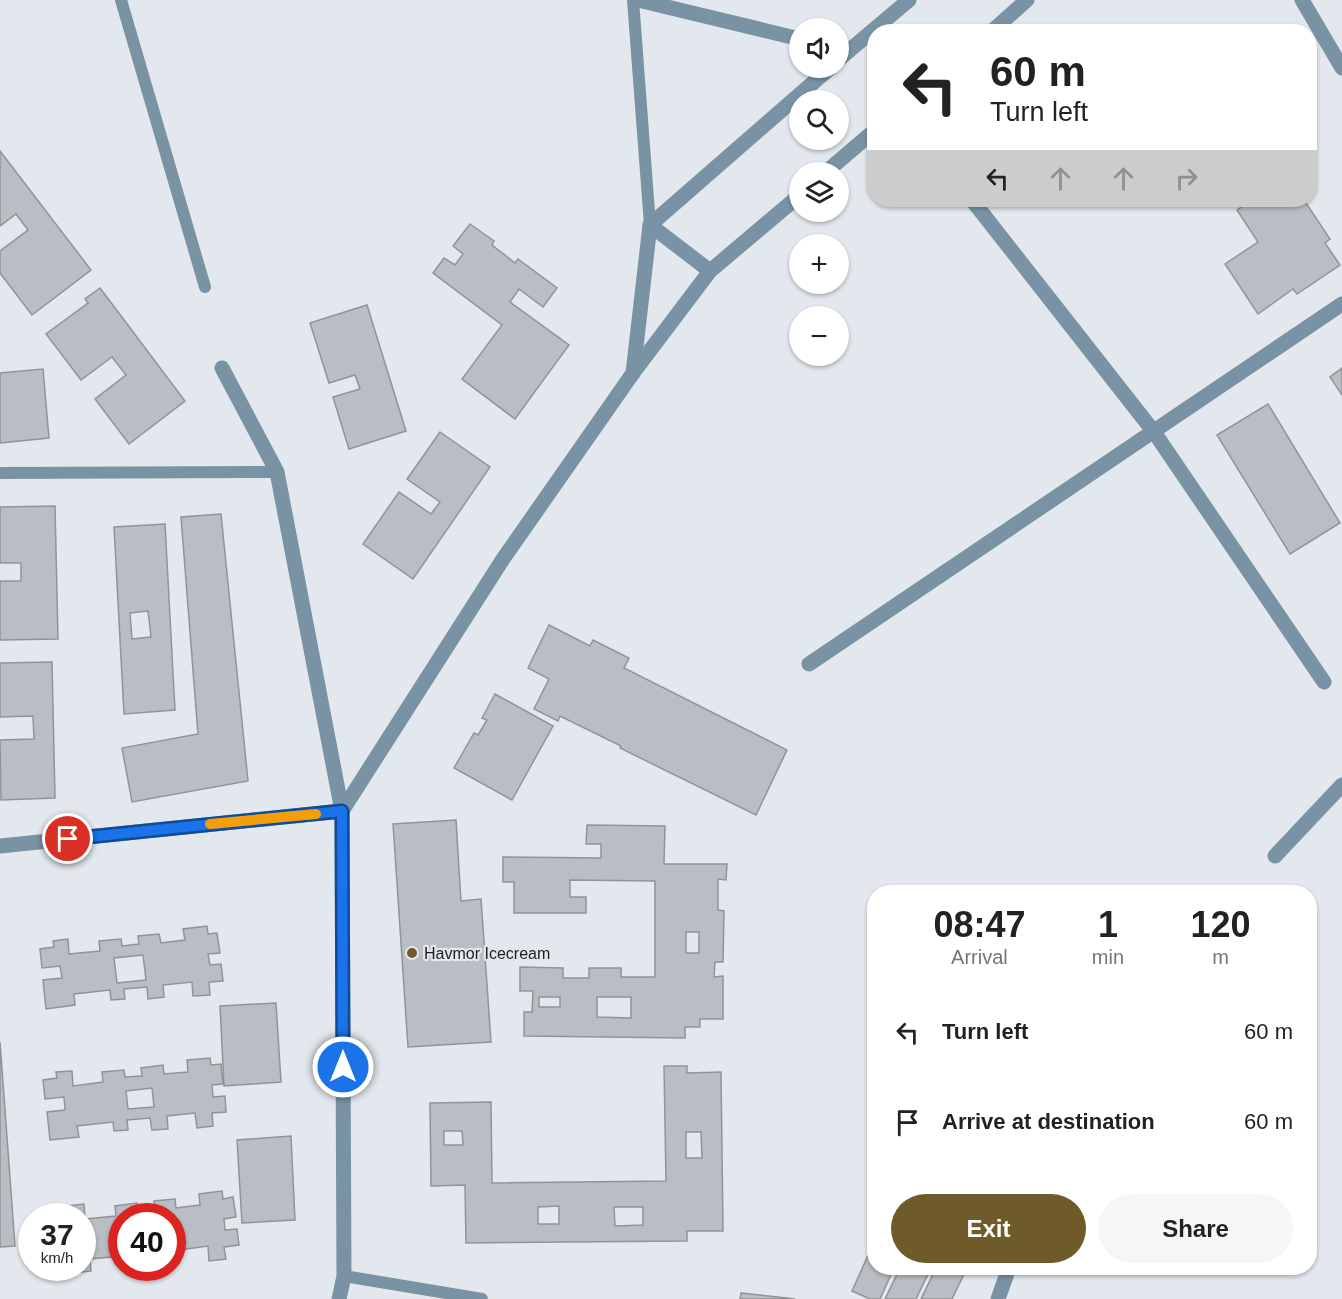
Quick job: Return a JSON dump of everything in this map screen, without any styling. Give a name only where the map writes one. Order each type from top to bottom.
[{"type":"street","points":[[638,0],[789,36]]},
{"type":"street","points":[[879,24],[909,0]]},
{"type":"street","points":[[1000,24],[1027,0]]},
{"type":"street","points":[[1302,0],[1316,24]]},
{"type":"street","points":[[1317,26],[1342,68]]},
{"type":"street","points":[[849,47],[867,33]]},
{"type":"street","points":[[633,373],[650,225],[819,78]]},
{"type":"street","points":[[838,162],[867,137]]},
{"type":"street","points":[[342,811],[503,559],[633,373],[710,271],[789,204]]},
{"type":"street","points":[[977,207],[1154,432],[1324,682]]},
{"type":"street","points":[[650,225],[710,271]]},
{"type":"street","points":[[809,664],[1342,304]]},
{"type":"street","points":[[222,368],[277,472],[342,811],[344,1276],[339,1299]]},
{"type":"street","points":[[1275,856],[1342,785]]},
{"type":"street","points":[[0,846],[342,811]]},
{"type":"street","points":[[998,1299],[1007,1275]]},
{"type":"lane","points":[[121,0],[205,287]]},
{"type":"lane","points":[[633,0],[650,225]]},
{"type":"lane","points":[[0,473],[277,472]]},
{"type":"lane","points":[[344,1276],[482,1299]]},
{"type":"building","points":[[0,151],[91,270],[32,315],[0,273],[0,251],[28,230],[16,214],[0,226]]},
{"type":"building","points":[[1242,207],[1309,207],[1330,239],[1325,243],[1340,265],[1297,294],[1293,289],[1258,314],[1225,264],[1258,242],[1237,210]]},
{"type":"building","points":[[470,224],[494,241],[492,245],[515,263],[518,259],[557,288],[543,307],[519,289],[510,302],[569,345],[515,419],[462,379],[502,325],[433,273],[444,258],[455,265],[463,254],[453,246]]},
{"type":"building","points":[[100,288],[185,401],[129,444],[95,399],[126,375],[112,357],[81,380],[46,334],[88,303],[85,299]]},
{"type":"building","points":[[367,305],[406,431],[349,449],[333,397],[360,389],[355,375],[329,383],[310,323]]},
{"type":"building","points":[[1342,368],[1342,395],[1330,377]]},
{"type":"building","points":[[43,369],[49,438],[0,443],[0,373]]},
{"type":"building","points":[[1268,404],[1340,523],[1290,554],[1217,435]]},
{"type":"building","points":[[440,432],[490,467],[413,579],[363,544],[399,492],[431,514],[440,502],[407,479]]},
{"type":"building","points":[[55,506],[58,639],[0,640],[0,581],[21,581],[21,563],[0,563],[0,507]]},
{"type":"building","points":[[221,514],[248,781],[132,802],[122,748],[198,734],[181,517]]},
{"type":"building","points":[[165,524],[175,710],[124,714],[114,527]],"holes":[[[148,611],[151,637],[132,639],[130,613]]]},
{"type":"building","points":[[549,625],[590,646],[593,640],[629,658],[624,668],[787,750],[756,815],[560,716],[558,721],[534,709],[549,679],[528,668]]},
{"type":"building","points":[[52,662],[55,798],[1,800],[0,740],[34,739],[33,716],[0,717],[0,663]]},
{"type":"building","points":[[495,694],[553,726],[512,800],[454,768],[474,733],[478,735],[487,720],[482,718]]},
{"type":"building","points":[[456,820],[461,901],[481,899],[491,1042],[408,1047],[393,824]]},
{"type":"building","points":[[587,825],[665,826],[664,864],[727,864],[726,880],[718,879],[718,910],[724,911],[723,962],[715,962],[714,977],[723,976],[723,1019],[700,1019],[700,1027],[685,1027],[685,1038],[524,1036],[524,1012],[532,1012],[533,991],[520,991],[520,967],[563,968],[563,978],[589,978],[589,968],[621,968],[621,977],[655,977],[655,881],[570,880],[570,897],[586,897],[586,913],[514,913],[514,882],[503,882],[503,857],[601,858],[601,844],[586,844]],"holes":[[[686,932],[699,932],[699,953],[686,953]],[[539,997],[560,997],[560,1007],[539,1007]],[[597,997],[631,997],[631,1018],[597,1017]]]},
{"type":"building","points":[[207,926],[208,934],[217,933],[220,953],[208,954],[210,965],[221,964],[223,981],[209,982],[210,995],[193,996],[192,982],[163,985],[164,997],[148,999],[147,987],[124,989],[125,999],[111,1000],[110,990],[74,994],[75,1005],[46,1009],[43,980],[62,978],[60,966],[42,968],[40,949],[54,947],[53,941],[68,939],[69,954],[100,951],[99,941],[121,939],[122,946],[139,944],[138,936],[159,934],[161,943],[185,940],[183,929]],"holes":[[[143,955],[146,980],[117,983],[114,958]]]},
{"type":"building","points":[[276,1003],[281,1082],[224,1086],[220,1006]]},
{"type":"building","points":[[0,1042],[15,1246],[0,1247]]},
{"type":"building","points":[[210,1058],[211,1065],[221,1064],[223,1084],[212,1085],[213,1097],[225,1096],[226,1112],[212,1113],[213,1126],[197,1128],[195,1113],[167,1116],[168,1129],[152,1130],[150,1118],[127,1120],[128,1130],[114,1131],[113,1122],[77,1126],[79,1137],[50,1140],[47,1112],[65,1110],[64,1097],[45,1099],[43,1080],[57,1078],[56,1072],[72,1071],[73,1086],[103,1082],[102,1072],[124,1070],[125,1077],[142,1076],[141,1068],[163,1065],[164,1074],[188,1072],[187,1060]],"holes":[[[152,1088],[154,1107],[128,1109],[126,1091]]]},
{"type":"building","points":[[664,1066],[687,1066],[687,1073],[721,1072],[723,1231],[687,1231],[687,1241],[466,1243],[465,1185],[431,1186],[430,1103],[491,1102],[492,1183],[666,1181]],"holes":[[[444,1131],[462,1131],[463,1145],[444,1145]],[[686,1132],[701,1132],[702,1158],[686,1158]],[[559,1206],[559,1224],[538,1224],[538,1207]],[[614,1207],[643,1207],[643,1225],[615,1226]]]},
{"type":"building","points":[[291,1136],[295,1220],[242,1223],[237,1140]]},
{"type":"building","points":[[222,1191],[223,1199],[233,1197],[236,1217],[224,1219],[225,1230],[237,1229],[239,1245],[224,1247],[226,1259],[209,1261],[208,1246],[186,1249],[186,1207],[200,1205],[199,1194]]},
{"type":"building","points":[[175,1199],[175,1203],[154,1203],[154,1201]]},
{"type":"building","points":[[108,1217],[108,1257],[96,1258],[96,1218]]},
{"type":"building","points":[[867,1258],[867,1275],[891,1275],[880,1299],[870,1299],[852,1291]]},
{"type":"building","points":[[897,1275],[928,1275],[916,1299],[885,1299]]},
{"type":"building","points":[[933,1275],[964,1275],[952,1299],[921,1299]]},
{"type":"building","points":[[741,1293],[795,1299],[740,1299]]},
{"type":"slow traffic","points":[[210,824],[316,814]]},
{"type":"place","name":"Havmor Icecream","points":[[412,953]]},
{"type":"route","points":[[68,839],[342,811],[343,1067]]}]
